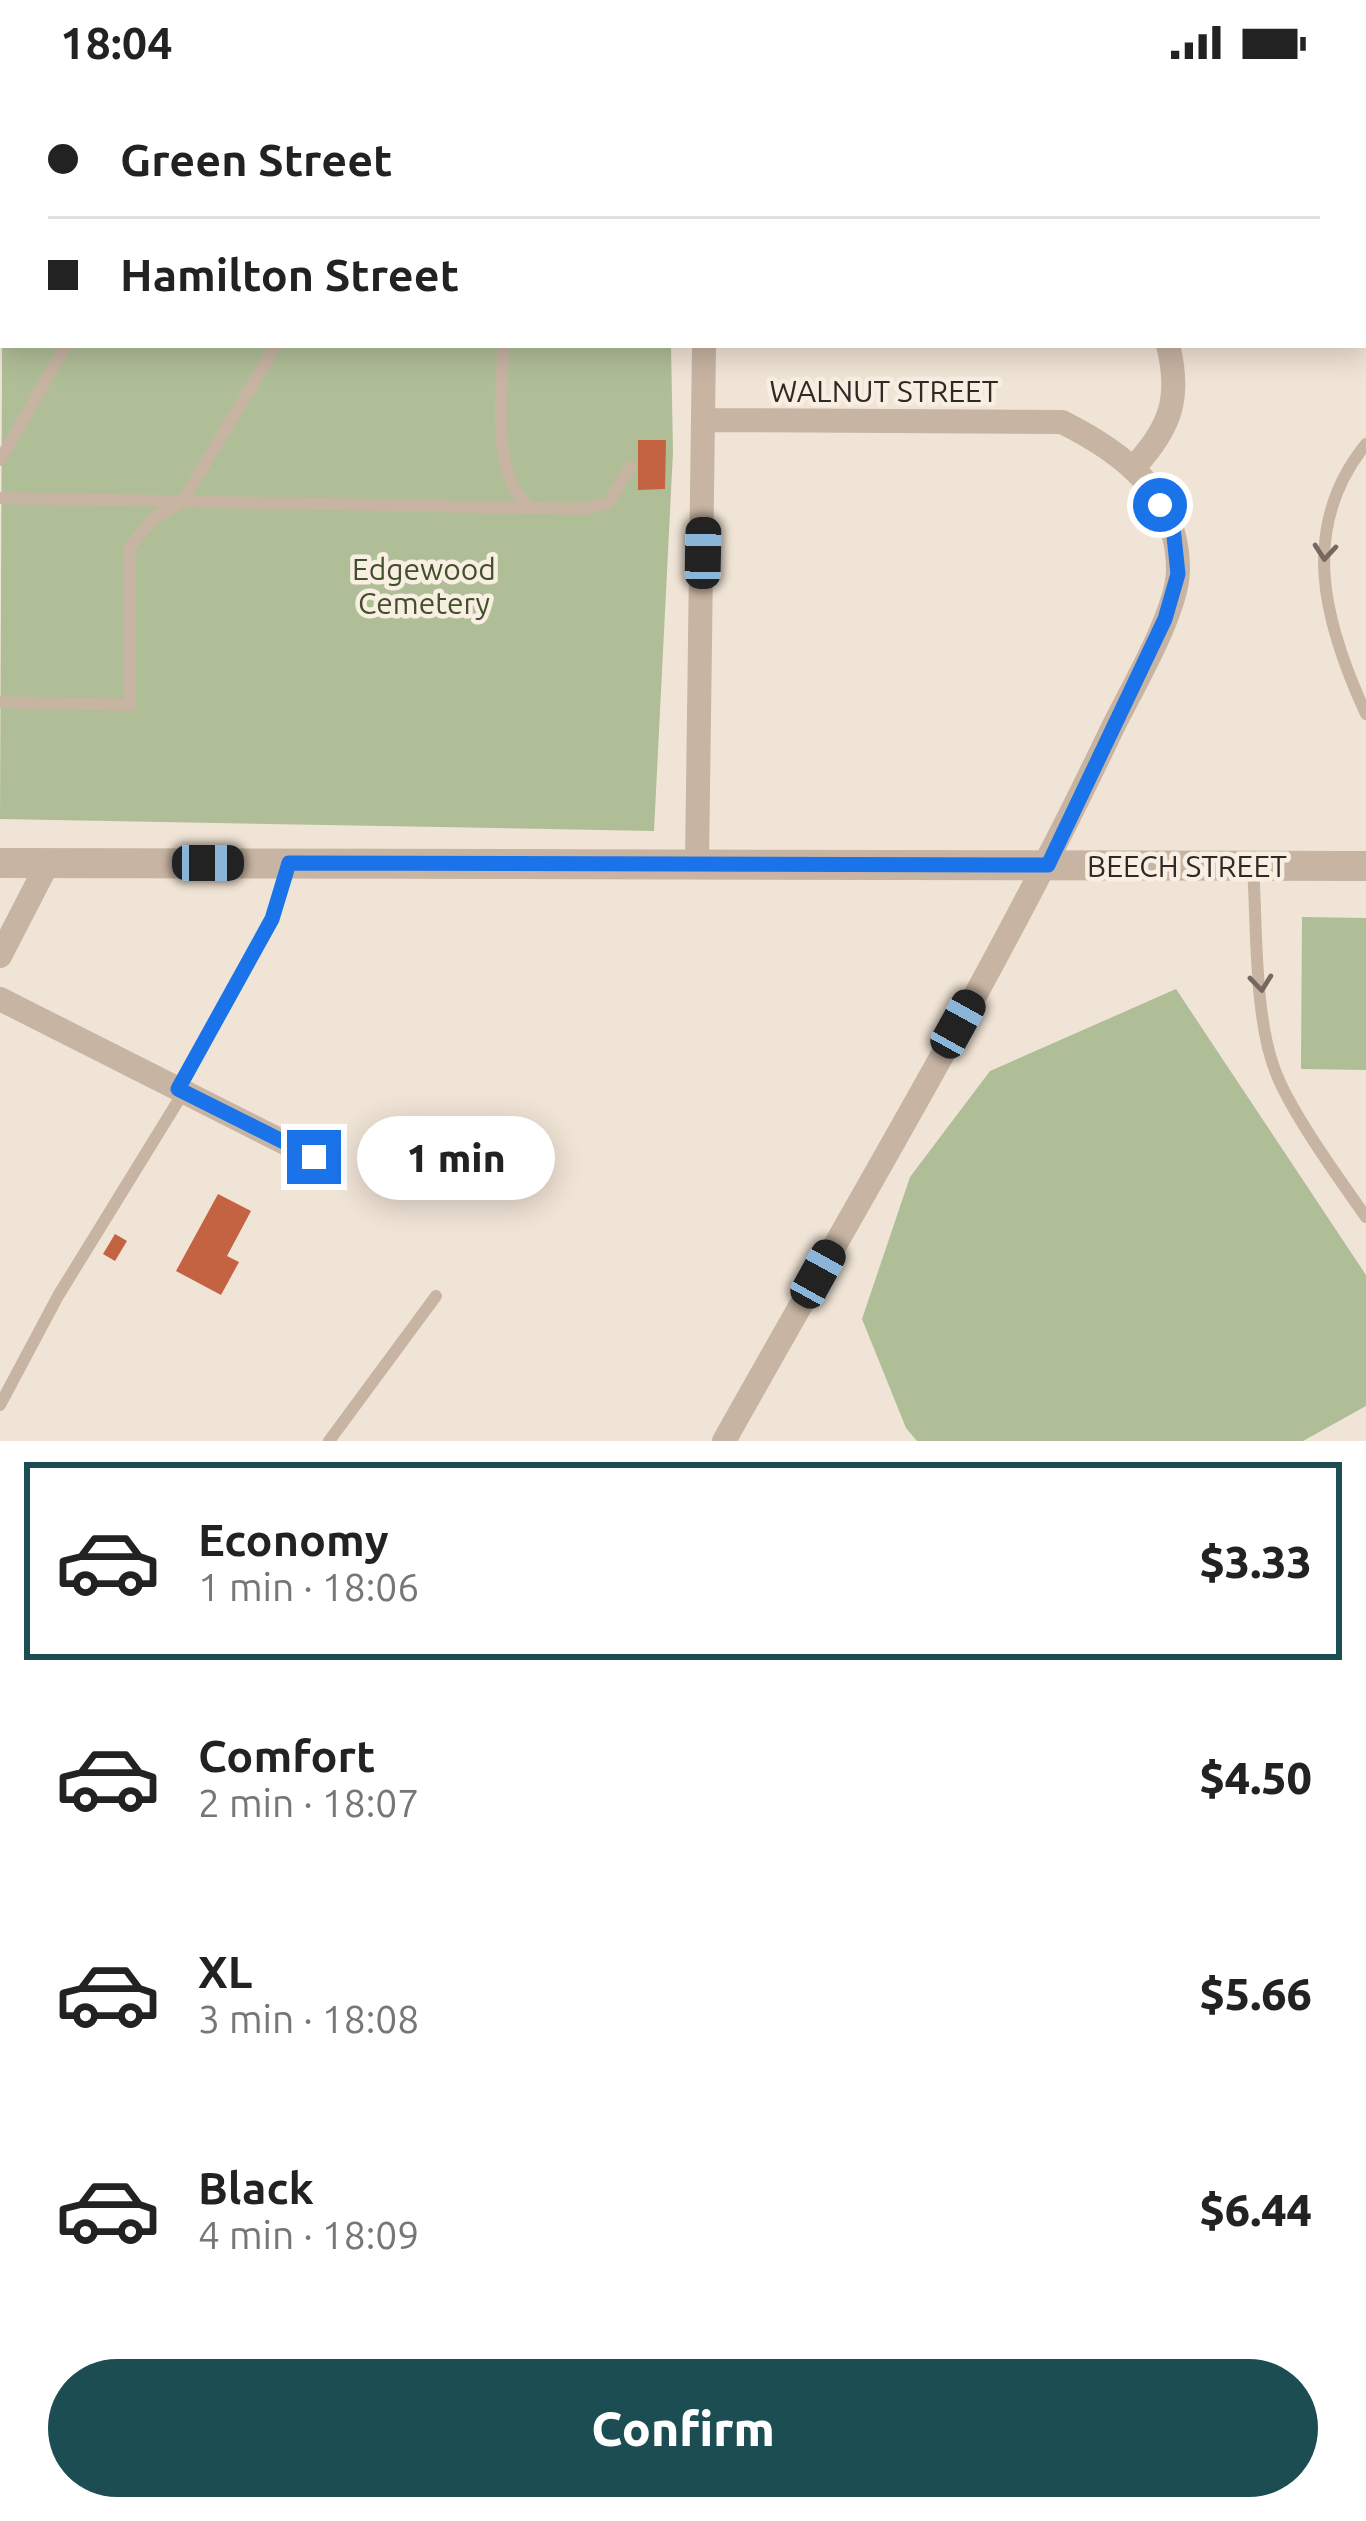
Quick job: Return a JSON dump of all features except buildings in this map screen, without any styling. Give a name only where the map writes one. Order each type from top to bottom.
[{"type":"street","points":[[697,863],[704,348]]},
{"type":"street","points":[[724,1441],[1048,865],[1165,619],[1178,574],[1173,527],[1135,466],[1156,443],[1174,403],[1175,373],[1169,348]]},
{"type":"street","name":"WALNUT STREET","points":[[705,420],[1062,422],[1099,440],[1135,466]]},
{"type":"street","name":"BEECH STREET","points":[[0,863],[1366,866]]},
{"type":"street","points":[[0,956],[48,863]]},
{"type":"street","points":[[0,999],[314,1157]]},
{"type":"lane","points":[[0,460],[64,348]]},
{"type":"lane","points":[[0,703],[130,705],[130,547],[153,519],[182,502],[273,348]]},
{"type":"lane","points":[[502,348],[502,444],[508,476],[530,508]]},
{"type":"lane","points":[[1366,444],[1334,505],[1323,568],[1332,632],[1366,714]]},
{"type":"lane","points":[[0,498],[583,508],[608,503],[630,467]]},
{"type":"lane","points":[[0,1405],[58,1296],[181,1090],[272,919],[289,863]]},
{"type":"lane","points":[[1253,866],[1259,967],[1276,1075],[1366,1217]]},
{"type":"lane","points":[[328,1441],[436,1296]]},
{"type":"green space","name":"Edgewood Cemetery","points":[[2,348],[671,348],[673,452],[654,831],[0,819]]},
{"type":"green space","points":[[1302,917],[1366,918],[1366,1070],[1301,1069]]},
{"type":"green space","points":[[1176,989],[1366,1275],[1366,1406],[1303,1441],[917,1441],[906,1428],[862,1319],[910,1177],[990,1071]]},
{"type":"route","points":[[314,1157],[178,1089],[272,919],[289,863],[1048,865],[1165,619],[1178,574],[1173,527],[1160,505]]}]
